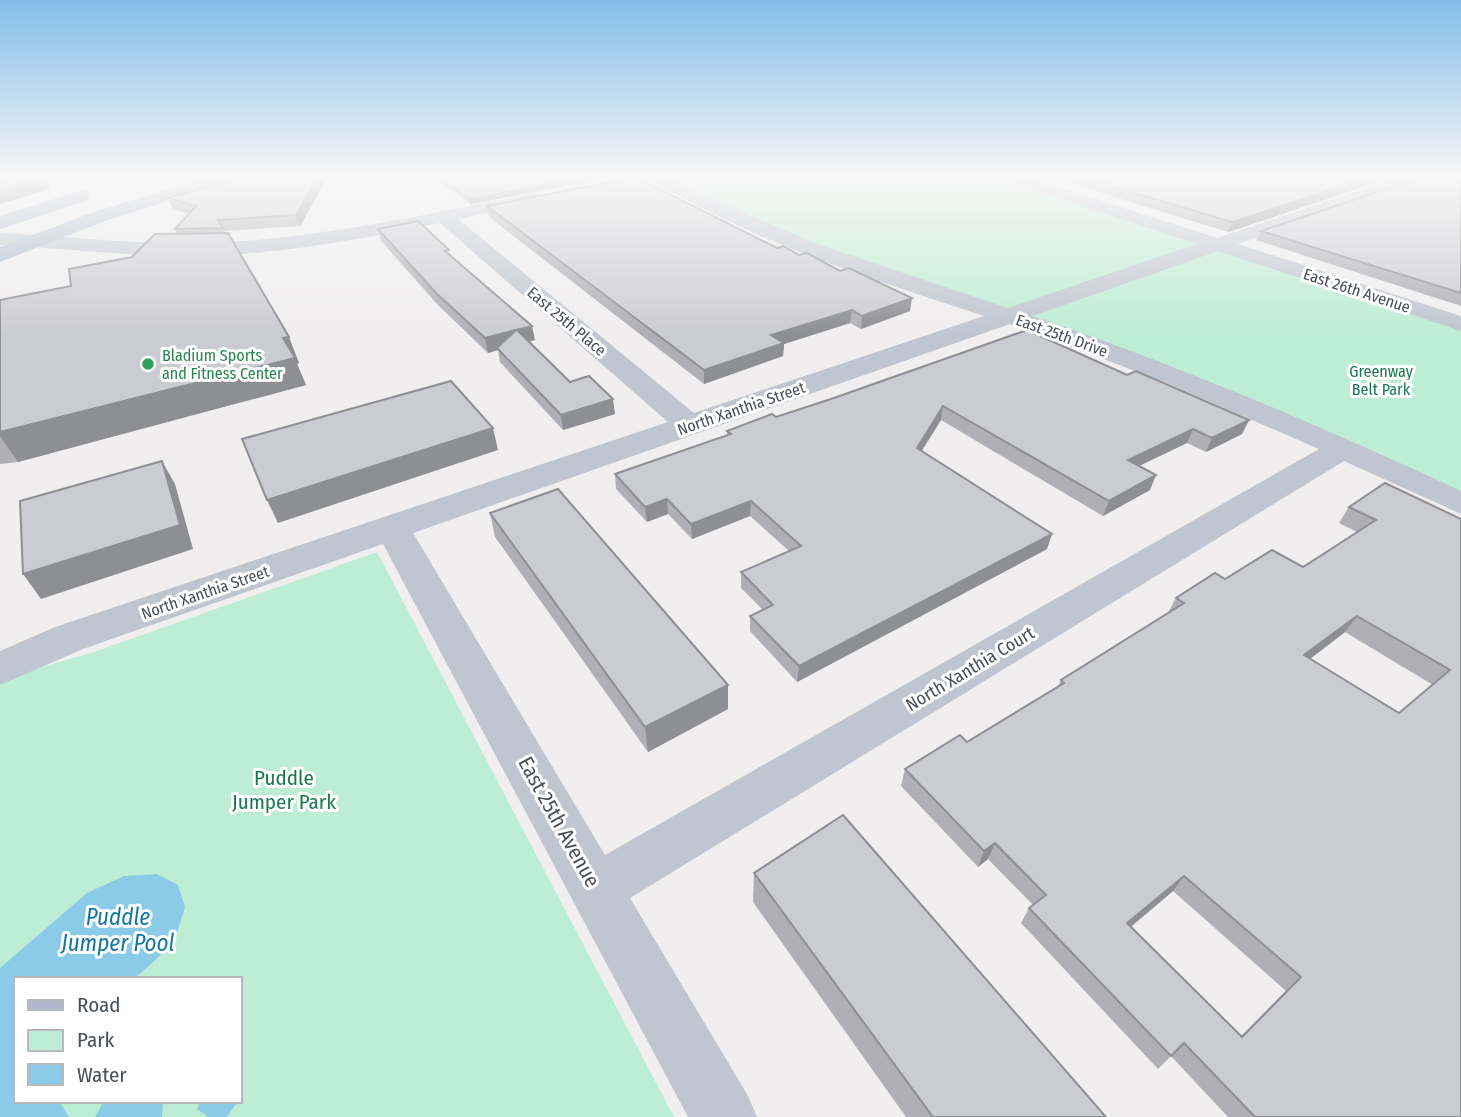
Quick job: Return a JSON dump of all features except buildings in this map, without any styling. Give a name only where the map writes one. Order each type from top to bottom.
[{"type":"main road","points":[[0,255],[64,230]]},
{"type":"street","points":[[0,239],[143,249],[223,248],[316,239],[365,230]]},
{"type":"street","name":"East 25th Place","points":[[460,230],[690,425]]},
{"type":"street","name":"East 25th Drive","points":[[766,230],[806,247],[1010,316],[1156,370],[1343,448],[1461,504]]},
{"type":"street","name":"East 26th Avenue","points":[[1175,230],[1461,324]]},
{"type":"street","name":"North Xanthia Street","points":[[0,669],[69,638],[1259,230]]},
{"type":"street","name":"North Xanthia Court","points":[[596,889],[1343,448]]},
{"type":"street","name":"East 25th Avenue","points":[[392,527],[724,1117]]},
{"type":"street","name":"North Xanthia Street","points":[[0,654],[69,638]]},
{"type":"green space","name":"Greenway Belt Park","points":[[774,230],[1174,230],[1461,324],[1461,504],[1343,448],[854,265]]},
{"type":"green space","name":"Puddle Jumper Park","points":[[377,552],[674,1117],[0,1117],[0,679],[91,653]]},
{"type":"water","name":"Puddle Jumper Pool","points":[[157,874],[178,885],[185,907],[174,943],[136,977],[14,977],[14,1103],[60,1103],[69,1117],[0,1117],[0,968],[87,893],[124,876]]},
{"type":"water","points":[[103,1103],[163,1103],[162,1117],[95,1117]]},
{"type":"water","points":[[200,1103],[237,1103],[227,1117],[208,1117],[197,1109]]},
{"type":"place","name":"Bladium Sports and Fitness Center","points":[[148,364]]}]
